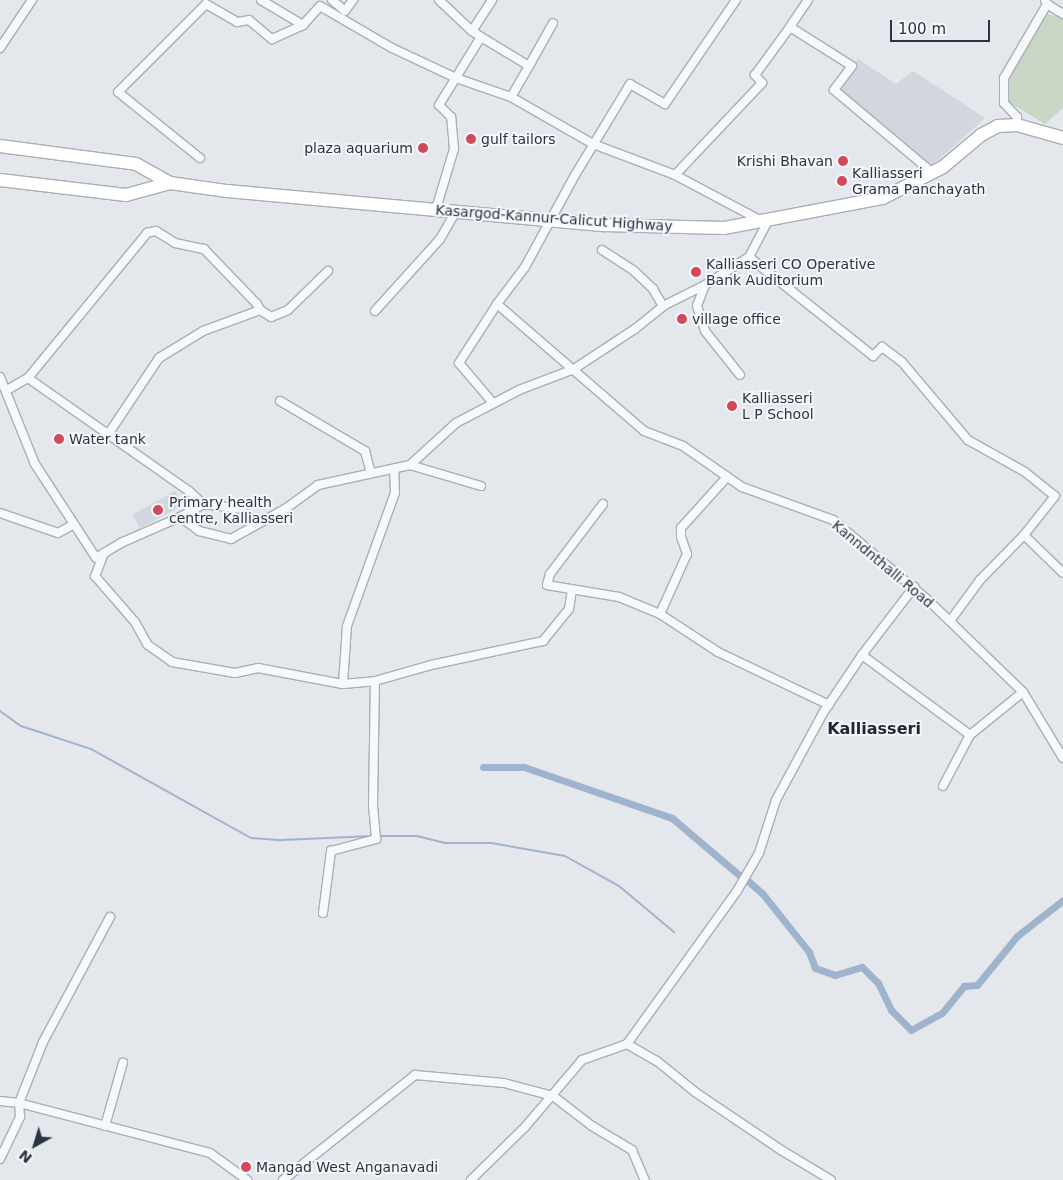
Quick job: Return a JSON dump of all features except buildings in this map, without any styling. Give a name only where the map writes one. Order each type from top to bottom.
[{"type":"highway","name":"Kasargod-Kannur-Calicut Highway","points":[[0,180],[126,195],[170,183],[305,199],[551,219],[689,228],[724,228],[883,198],[933,173],[981,135],[998,126],[1017,124],[1063,138]]},
{"type":"highway","name":"Kasargod-Kannur-Calicut Highway","points":[[0,146],[136,164],[170,183]]},
{"type":"street","points":[[0,48],[3,35],[32,0]]},
{"type":"street","points":[[261,0],[303,25]]},
{"type":"street","points":[[332,0],[345,11],[353,0]]},
{"type":"street","points":[[439,0],[472,31],[529,66]]},
{"type":"street","points":[[472,31],[492,0]]},
{"type":"street","points":[[493,403],[459,363],[496,304],[525,268],[593,144],[630,84],[665,104],[736,0]]},
{"type":"street","points":[[675,175],[762,83],[755,75],[808,0]]},
{"type":"street","points":[[180,517],[199,531],[231,538],[285,509],[318,485],[410,465],[456,422],[493,403],[574,369],[635,329],[663,306],[705,285],[748,257],[765,221],[675,175],[593,144],[511,97],[456,78],[392,48],[320,6],[303,25],[272,39],[249,20],[237,22],[204,2],[118,92],[200,158]]},
{"type":"street","points":[[1017,124],[1017,117],[1004,103],[1004,78],[1046,2],[1063,14]]},
{"type":"street","points":[[511,97],[553,23]]},
{"type":"street","points":[[790,27],[852,66],[834,90],[933,173]]},
{"type":"street","points":[[436,209],[454,149],[451,117],[438,105],[481,37]]},
{"type":"street","points":[[375,311],[440,239],[456,211]]},
{"type":"street","points":[[7,390],[28,378],[147,233],[156,231],[174,243],[204,249],[257,304],[260,310],[271,318],[288,310],[328,271]]},
{"type":"street","points":[[602,250],[634,271],[653,289],[663,306]]},
{"type":"street","points":[[748,257],[873,356],[882,347],[902,362],[968,440],[1025,472],[1055,496],[1024,535],[980,580],[950,621]]},
{"type":"street","points":[[705,285],[697,306],[705,331],[740,375]]},
{"type":"street","name":"Kanndnthalli Road","points":[[496,304],[644,431],[683,446],[742,487],[833,520],[914,587],[1023,692],[1063,758]]},
{"type":"street","points":[[109,433],[159,358],[203,331],[260,310]]},
{"type":"street","points":[[0,377],[7,390],[35,464],[96,558],[203,504]]},
{"type":"street","points":[[28,378],[109,433],[203,504],[243,509]]},
{"type":"street","points":[[280,401],[364,451],[371,472]]},
{"type":"street","points":[[410,465],[481,486]]},
{"type":"street","points":[[343,684],[347,626],[394,493],[394,469]]},
{"type":"street","points":[[660,614],[687,554],[682,528],[727,477]]},
{"type":"street","points":[[604,504],[550,574],[547,585],[572,591],[619,597],[660,614],[718,652],[829,705]]},
{"type":"street","points":[[0,514],[58,533],[74,524]]},
{"type":"street","points":[[1024,535],[1063,573]]},
{"type":"street","points":[[104,553],[95,576],[135,622],[148,646],[172,662],[235,673],[258,668],[343,684],[375,681],[431,665],[544,641],[569,609],[572,591]]},
{"type":"street","points":[[471,1180],[553,1096],[582,1060],[627,1044],[737,891],[759,853],[776,800],[829,705],[862,655],[914,587]]},
{"type":"street","points":[[862,655],[970,735]]},
{"type":"street","points":[[323,914],[331,851],[376,835],[373,806],[375,681]]},
{"type":"street","points":[[943,786],[970,735],[1023,692]]},
{"type":"street","points":[[0,1159],[20,1118],[19,1103],[43,1042],[110,917]]},
{"type":"street","points":[[627,1044],[657,1061],[695,1092],[781,1150],[831,1180]]},
{"type":"street","points":[[105,1126],[123,1062]]},
{"type":"street","points":[[283,1180],[415,1075],[504,1084],[553,1096],[592,1126],[632,1150],[645,1180]]},
{"type":"street","points":[[0,1101],[19,1103],[210,1153],[248,1180]]},
{"type":"shaded area","points":[[858,59],[896,84],[913,71],[985,118],[932,166],[837,89]]},
{"type":"shaded area","name":"Primary health centre, Kalliasseri","points":[[175,491],[184,505],[140,528],[132,515]]},
{"type":"green space","points":[[1047,14],[1063,18],[1063,108],[1045,124],[1009,102],[1006,89],[1018,60]]},
{"type":"waterway","points":[[0,711],[21,726],[91,749],[251,838],[282,840],[373,836]]},
{"type":"waterway","points":[[483,767],[524,767],[672,818],[739,875]]},
{"type":"waterway","points":[[378,836],[417,836],[446,843],[491,843],[565,856],[619,886],[674,932]]},
{"type":"waterway","points":[[748,881],[762,893],[809,952],[815,968],[835,975],[862,967],[878,983],[891,1010],[911,1030],[942,1013],[964,986],[977,985],[1017,936],[1063,900]]},
{"type":"place","name":"gulf tailors","points":[[471,139]]},
{"type":"place","name":"plaza aquarium","points":[[423,148]]},
{"type":"place","name":"Krishi Bhavan","points":[[843,161]]},
{"type":"place","name":"Kalliasseri Grama Panchayath","points":[[842,181]]},
{"type":"place","name":"Kalliasseri CO Operative Bank Auditorium","points":[[696,272]]},
{"type":"place","name":"village office","points":[[682,319]]},
{"type":"place","name":"Kalliasseri L P School","points":[[732,406]]},
{"type":"place","name":"Water tank","points":[[59,439]]},
{"type":"place","name":"Primary health centre, Kalliasseri","points":[[158,510]]},
{"type":"place","name":"Mangad West Anganavadi","points":[[246,1167]]},
{"type":"district","name":"Kalliasseri","points":[[874,729]]}]
